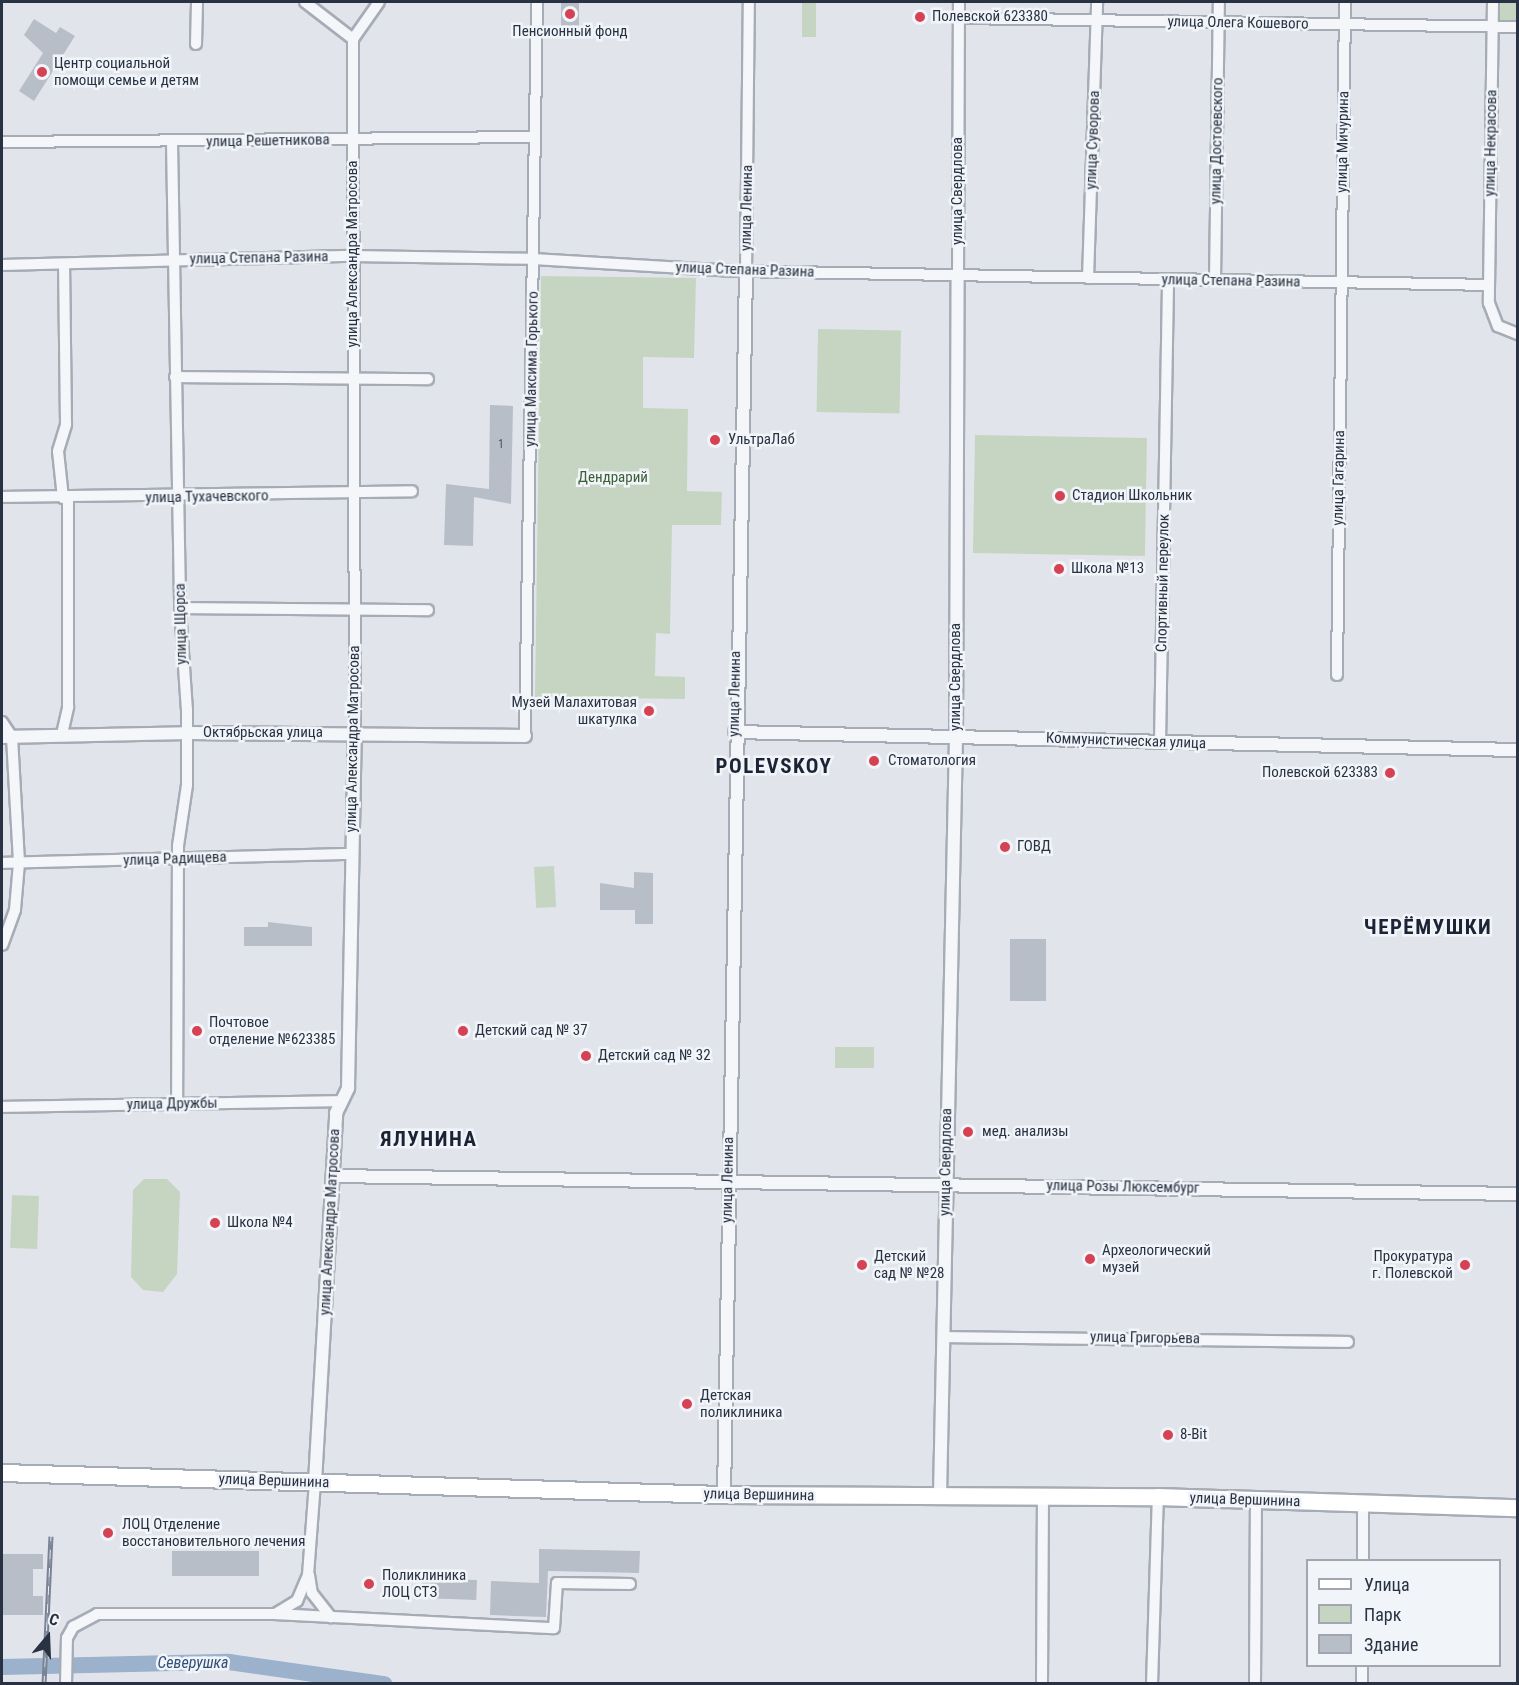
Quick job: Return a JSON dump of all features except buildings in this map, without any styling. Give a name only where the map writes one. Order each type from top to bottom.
[{"type":"main road","name":"улица Вершинина","points":[[2,1473],[724,1495],[1158,1497],[1518,1508]]},
{"type":"street","points":[[196,44],[197,2]]},
{"type":"street","points":[[305,2],[353,39],[380,2]]},
{"type":"street","name":"улица Максима Горького","points":[[525,736],[537,2]]},
{"type":"street","name":"улица Ленина","points":[[724,1495],[749,2]]},
{"type":"street","name":"улица Свердлова","points":[[940,1495],[956,735],[959,2]]},
{"type":"street","name":"улица Суворова","points":[[1088,278],[1097,2]]},
{"type":"street","name":"улица Достоевского","points":[[1215,280],[1219,2]]},
{"type":"street","name":"улица Мичурина","points":[[1341,282],[1346,2]]},
{"type":"street","name":"улица Некрасова","points":[[1493,2],[1489,285],[1494,318],[1504,330],[1518,334]]},
{"type":"street","name":"улица Олега Кошевого","points":[[959,18],[1518,27]]},
{"type":"street","name":"улица Александра Матросова","points":[[315,1482],[336,1113],[348,1088],[351,1029],[349,854],[355,733],[353,39]]},
{"type":"street","name":"улица Решетникова","points":[[2,142],[535,137]]},
{"type":"street","name":"улица Щорса","points":[[172,142],[176,261],[175,377],[180,608],[187,733],[178,846],[181,859],[177,1105]]},
{"type":"street","name":"улица Степана Разина","points":[[2,265],[352,256],[533,259],[746,272],[1489,285]]},
{"type":"street","points":[[62,734],[68,706],[65,498],[58,451],[66,424],[64,264]]},
{"type":"street","name":"Спортивный переулок","points":[[1160,743],[1168,280]]},
{"type":"street","name":"улица Гагарина","points":[[1337,675],[1341,282]]},
{"type":"street","points":[[175,377],[428,379]]},
{"type":"street","name":"улица Тухачевского","points":[[2,497],[355,495],[412,491]]},
{"type":"street","points":[[180,608],[428,610]]},
{"type":"street","points":[[2,722],[7,737],[19,863],[15,910],[2,945]]},
{"type":"street","name":"Коммунистическая улица","points":[[735,732],[956,735],[1160,743],[1518,750]]},
{"type":"street","name":"Октябрьская улица","points":[[7,737],[187,733],[525,736]]},
{"type":"street","name":"улица Радищева","points":[[2,863],[349,854]]},
{"type":"street","name":"улица Дружбы","points":[[2,1107],[342,1101]]},
{"type":"street","name":"улица Розы Люксембург","points":[[333,1176],[728,1180],[1518,1194]]},
{"type":"street","name":"улица Григорьева","points":[[943,1337],[1347,1342]]},
{"type":"street","points":[[315,1482],[309,1575],[312,1593],[331,1617]]},
{"type":"street","points":[[1042,1683],[1043,1496]]},
{"type":"street","points":[[1152,1683],[1158,1497]]},
{"type":"street","points":[[1255,1683],[1256,1500]]},
{"type":"street","points":[[1363,1504],[1363,1559]]},
{"type":"street","points":[[274,1614],[297,1600],[309,1575]]},
{"type":"street","points":[[66,1683],[67,1638],[83,1619],[111,1612],[274,1614],[554,1628],[557,1583],[630,1584]]},
{"type":"street","points":[[1362,1667],[1362,1683]]},
{"type":"green space","points":[[802,2],[816,2],[816,37],[802,37]]},
{"type":"green space","points":[[1497,2],[1517,2],[1517,24],[1497,24]]},
{"type":"green space","name":"Дендрарий","points":[[541,276],[696,278],[694,358],[643,357],[643,408],[688,409],[687,491],[722,492],[721,525],[672,525],[670,634],[656,633],[655,676],[685,677],[685,699],[535,697]]},
{"type":"green space","points":[[818,329],[901,330],[900,413],[817,412]]},
{"type":"green space","name":"Стадион Школьник","points":[[975,435],[1147,438],[1145,556],[973,553]]},
{"type":"green space","points":[[554,866],[556,907],[536,908],[534,867]]},
{"type":"green space","points":[[835,1047],[874,1047],[874,1068],[835,1068]]},
{"type":"green space","points":[[144,1179],[167,1179],[180,1192],[177,1274],[163,1292],[143,1290],[131,1277],[133,1190]]},
{"type":"green space","points":[[12,1195],[39,1196],[37,1249],[10,1248]]},
{"type":"waterway","name":"Северушка","points":[[2,1667],[229,1662],[384,1684]]},
{"type":"railway","points":[[44,1684],[51,1536]]},
{"type":"place","name":"Пенсионный фонд","points":[[570,14]]},
{"type":"place","name":"Полевской 623380","points":[[920,17]]},
{"type":"place","name":"Центр социальной помощи семье и детям","points":[[42,72]]},
{"type":"place","name":"УльтраЛаб","points":[[715,440]]},
{"type":"place","name":"Стадион Школьник","points":[[1060,496]]},
{"type":"place","name":"Школа №13","points":[[1059,569]]},
{"type":"place","name":"Музей Малахитовая шкатулка","points":[[649,711]]},
{"type":"place","name":"Стоматология","points":[[874,761]]},
{"type":"place","name":"Полевской 623383","points":[[1390,773]]},
{"type":"place","name":"ГОВД","points":[[1005,847]]},
{"type":"place","name":"Почтовое отделение №623385","points":[[197,1031]]},
{"type":"place","name":"Детский сад № 37","points":[[463,1031]]},
{"type":"place","name":"Детский сад № 32","points":[[586,1056]]},
{"type":"place","name":"мед. анализы","points":[[968,1132]]},
{"type":"place","name":"Школа №4","points":[[215,1223]]},
{"type":"place","name":"Археологический музей","points":[[1090,1259]]},
{"type":"place","name":"Детский сад № №28","points":[[862,1265]]},
{"type":"place","name":"Прокуратура г. Полевской","points":[[1465,1265]]},
{"type":"place","name":"Детская поликлиника","points":[[687,1404]]},
{"type":"place","name":"8-Bit","points":[[1168,1435]]},
{"type":"place","name":"ЛОЦ Отделение восстановительного лечения","points":[[108,1533]]},
{"type":"place","name":"Поликлиника ЛОЦ СТЗ","points":[[369,1584]]},
{"type":"district","name":"POLEVSKOY","points":[[774,766]]},
{"type":"district","name":"ЧЕРЁМУШКИ","points":[[1428,927]]},
{"type":"district","name":"ЯЛУНИНА","points":[[429,1139]]}]
